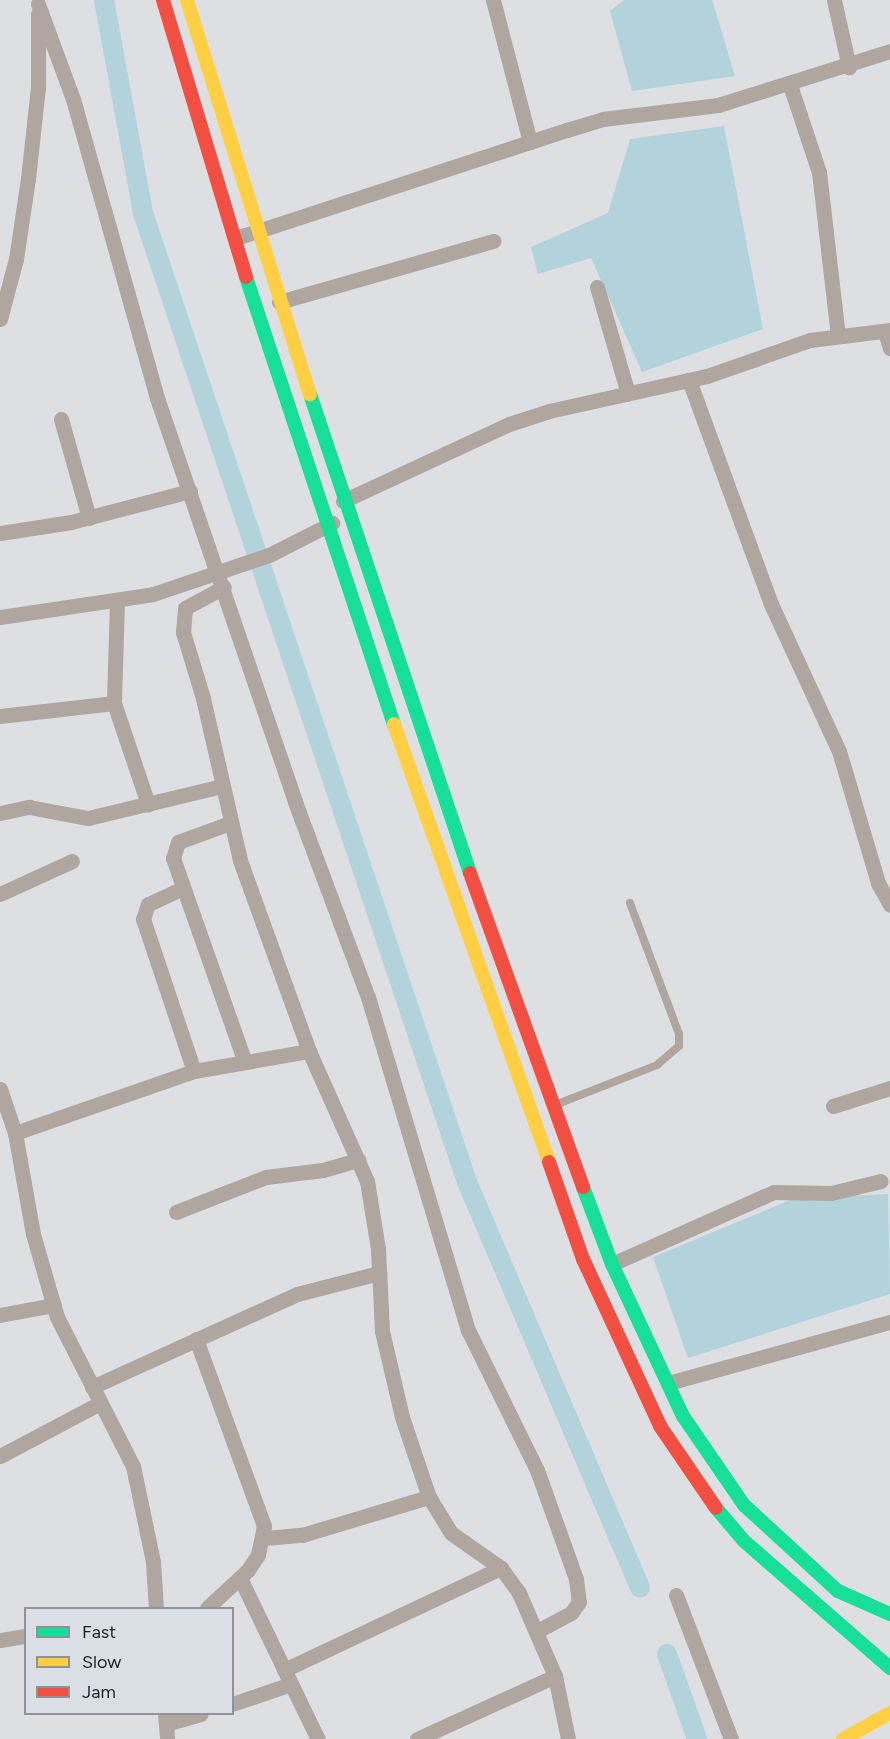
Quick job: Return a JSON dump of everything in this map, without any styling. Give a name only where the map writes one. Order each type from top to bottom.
[{"type":"main road","points":[[163,0],[328,525],[560,1199],[632,1370],[688,1471],[722,1515],[779,1573],[890,1668]]},
{"type":"main road","points":[[187,0],[257,233],[343,501],[551,1106],[612,1264],[668,1383],[703,1450],[744,1505],[838,1590],[890,1614]]},
{"type":"main road","points":[[843,1739],[890,1713]]},
{"type":"street","points":[[493,0],[530,142]]},
{"type":"street","points":[[834,0],[849,67]]},
{"type":"street","points":[[0,320],[16,259],[28,179],[38,87],[38,2]]},
{"type":"street","points":[[38,2],[73,99],[140,343],[190,491],[225,577],[295,802],[368,997],[468,1330],[537,1470],[576,1579],[580,1593],[575,1608],[537,1631]]},
{"type":"street","points":[[236,238],[603,119],[718,105],[849,67],[890,51]]},
{"type":"street","points":[[790,85],[819,172],[838,335]]},
{"type":"street","points":[[279,302],[493,241]]},
{"type":"street","points":[[597,287],[628,394]]},
{"type":"street","points":[[343,501],[509,424],[689,381],[838,335],[888,331],[890,348]]},
{"type":"street","points":[[689,381],[771,604],[838,751],[878,883],[890,904]]},
{"type":"street","points":[[61,419],[89,518]]},
{"type":"street","points":[[0,533],[89,518],[190,491]]},
{"type":"street","points":[[349,517],[328,525],[225,577],[193,600],[182,616],[230,823],[309,1051],[358,1160],[373,1204],[382,1331],[390,1372],[429,1497],[451,1533],[501,1568],[537,1631],[555,1676],[568,1739]]},
{"type":"street","points":[[0,617],[117,600],[225,577]]},
{"type":"street","points":[[117,600],[114,703],[148,804]]},
{"type":"street","points":[[0,716],[114,703]]},
{"type":"street","points":[[0,813],[29,807],[88,818],[222,786]]},
{"type":"street","points":[[230,823],[178,842],[173,858],[244,1060]]},
{"type":"street","points":[[0,894],[72,861]]},
{"type":"street","points":[[183,888],[148,904],[143,919],[194,1071]]},
{"type":"street","points":[[15,1133],[194,1071],[244,1060],[309,1051]]},
{"type":"street","points":[[833,1106],[890,1088]]},
{"type":"street","points":[[0,1089],[15,1133],[33,1234],[54,1305],[139,1490],[156,1607]]},
{"type":"street","points":[[176,1212],[266,1178],[323,1170],[358,1160]]},
{"type":"street","points":[[612,1264],[774,1192],[831,1193],[881,1181]]},
{"type":"street","points":[[92,1388],[297,1294],[379,1273]]},
{"type":"street","points":[[0,1315],[54,1305]]},
{"type":"street","points":[[668,1383],[890,1322]]},
{"type":"street","points":[[196,1339],[264,1526],[264,1538],[258,1555],[240,1578],[208,1607]]},
{"type":"street","points":[[0,1456],[100,1403]]},
{"type":"street","points":[[264,1538],[302,1535],[429,1497]]},
{"type":"street","points":[[234,1703],[501,1568]]},
{"type":"street","points":[[240,1578],[318,1739]]},
{"type":"street","points":[[676,1595],[731,1739]]},
{"type":"street","points":[[0,1640],[24,1636]]},
{"type":"street","points":[[417,1739],[555,1676]]},
{"type":"street","points":[[166,1726],[196,1715]]},
{"type":"lane","points":[[551,1106],[657,1065],[680,1046],[679,1034],[630,903]]},
{"type":"water","points":[[624,0],[712,0],[735,76],[632,91],[610,11]]},
{"type":"water","points":[[724,126],[763,329],[642,372],[591,258],[538,274],[531,247],[608,213],[630,139]]},
{"type":"water","points":[[888,1194],[890,1294],[688,1358],[653,1257],[793,1199]]},
{"type":"waterway","points":[[104,0],[143,213],[467,1182],[640,1588]]},
{"type":"waterway","points":[[667,1654],[697,1739]]},
{"type":"traffic: fast","points":[[246,277],[394,724]]},
{"type":"traffic: fast","points":[[310,394],[470,873]]},
{"type":"traffic: fast","points":[[583,1187],[612,1264],[683,1416],[744,1505],[838,1591],[890,1614]]},
{"type":"traffic: fast","points":[[716,1508],[744,1541],[890,1668]]},
{"type":"traffic: slow","points":[[187,0],[310,394]]},
{"type":"traffic: slow","points":[[394,724],[549,1162]]},
{"type":"traffic: slow","points":[[843,1739],[890,1713]]},
{"type":"traffic: jam","points":[[163,0],[246,277]]},
{"type":"traffic: jam","points":[[470,873],[583,1187]]},
{"type":"traffic: jam","points":[[549,1162],[583,1259],[660,1426],[716,1508]]}]
